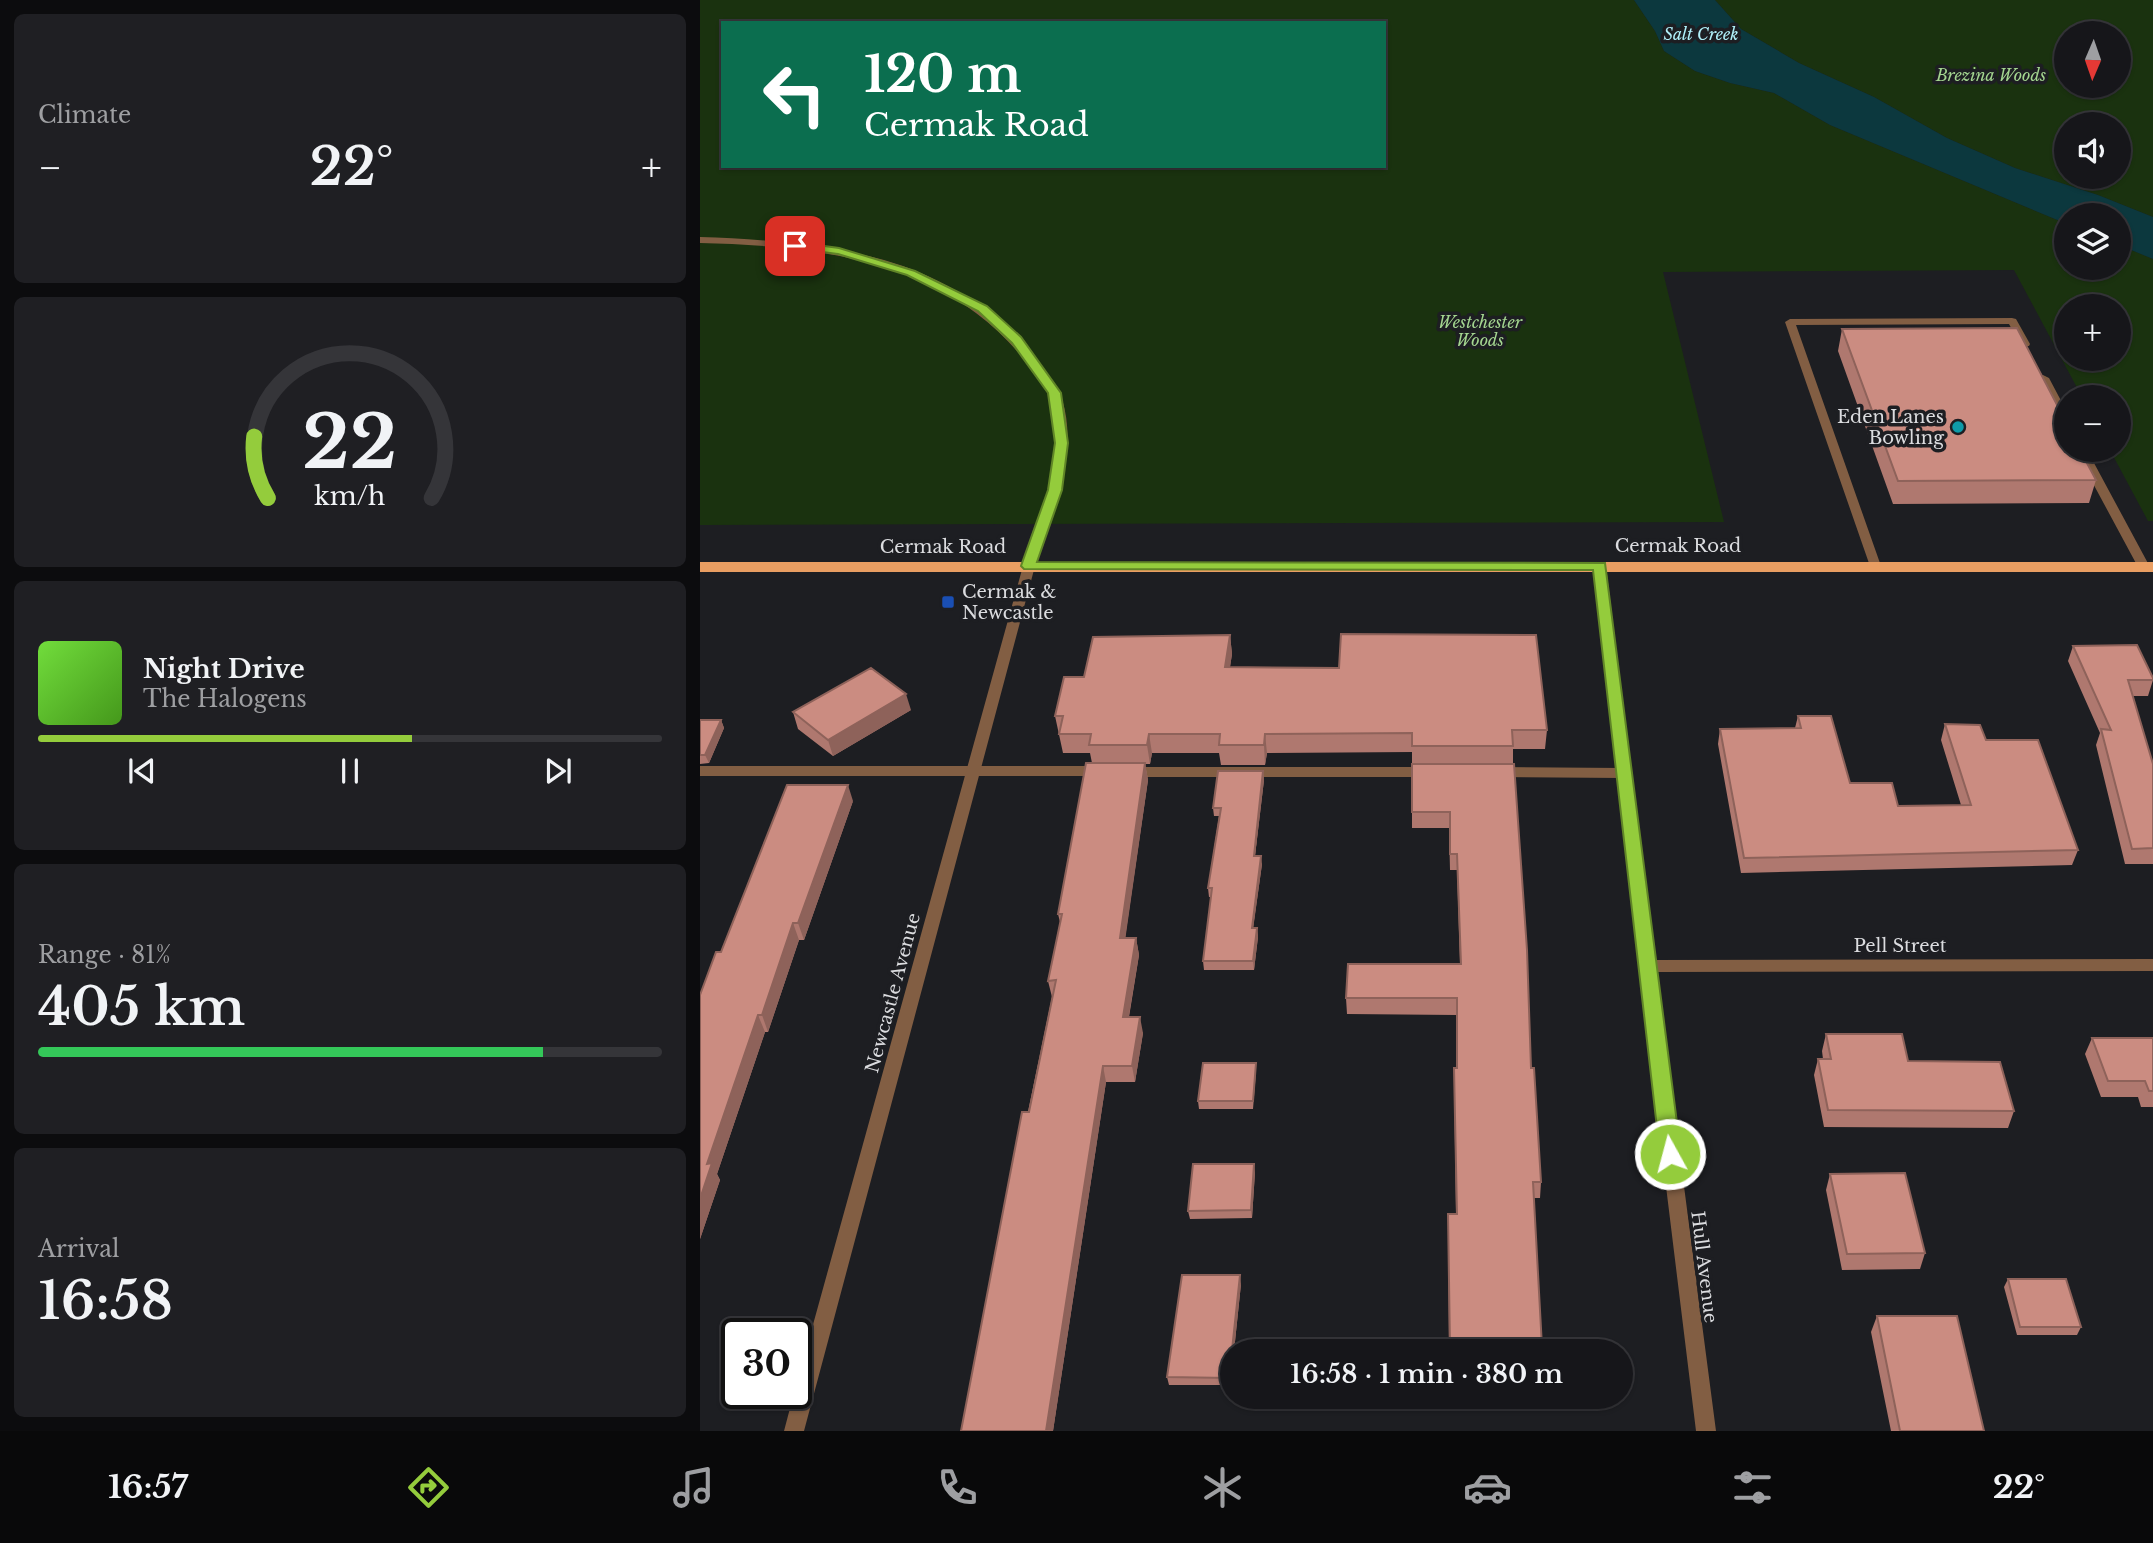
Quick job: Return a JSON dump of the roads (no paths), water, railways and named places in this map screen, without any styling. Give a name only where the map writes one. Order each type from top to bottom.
[{"type":"main road","name":"Cermak Road","points":[[700,567],[2149,567]]},
{"type":"street","name":"Newcastle Avenue","points":[[700,240],[751,240],[839,251],[911,273],[982,309],[1017,340],[1055,393],[1061,443],[1055,490],[1029,566],[794,1431]]},
{"type":"street","points":[[1875,566],[1790,322],[2012,321],[2030,355]]},
{"type":"street","points":[[2036,366],[2054,399]]},
{"type":"street","points":[[2088,462],[2149,567]]},
{"type":"street","name":"Hull Avenue","points":[[1600,566],[1623,773],[1706,1431]]},
{"type":"street","points":[[700,771],[1445,772]]},
{"type":"street","points":[[1486,772],[1623,773]]},
{"type":"street","name":"Pell Street","points":[[1647,966],[2153,965]]},
{"type":"water","name":"Salt Creek","points":[[1634,0],[1715,0],[1741,29],[1799,63],[1874,97],[1947,138],[2015,168],[2054,181],[2054,189],[2080,189],[2118,203],[2054,203],[2054,219],[1830,125],[1774,93],[1730,83],[1695,71],[1664,51],[1655,31]]},
{"type":"water","name":"Salt Creek","points":[[2131,208],[2153,217],[2153,259],[2131,250]]},
{"type":"place","name":"Eden Lanes Bowling","points":[[1958,427]]},
{"type":"place","name":"Cermak & Newcastle","points":[[948,602]]},
{"type":"park label","name":"Brezina Woods","points":[[1991,75]]},
{"type":"park label","name":"Westchester Woods","points":[[1480,331]]}]
